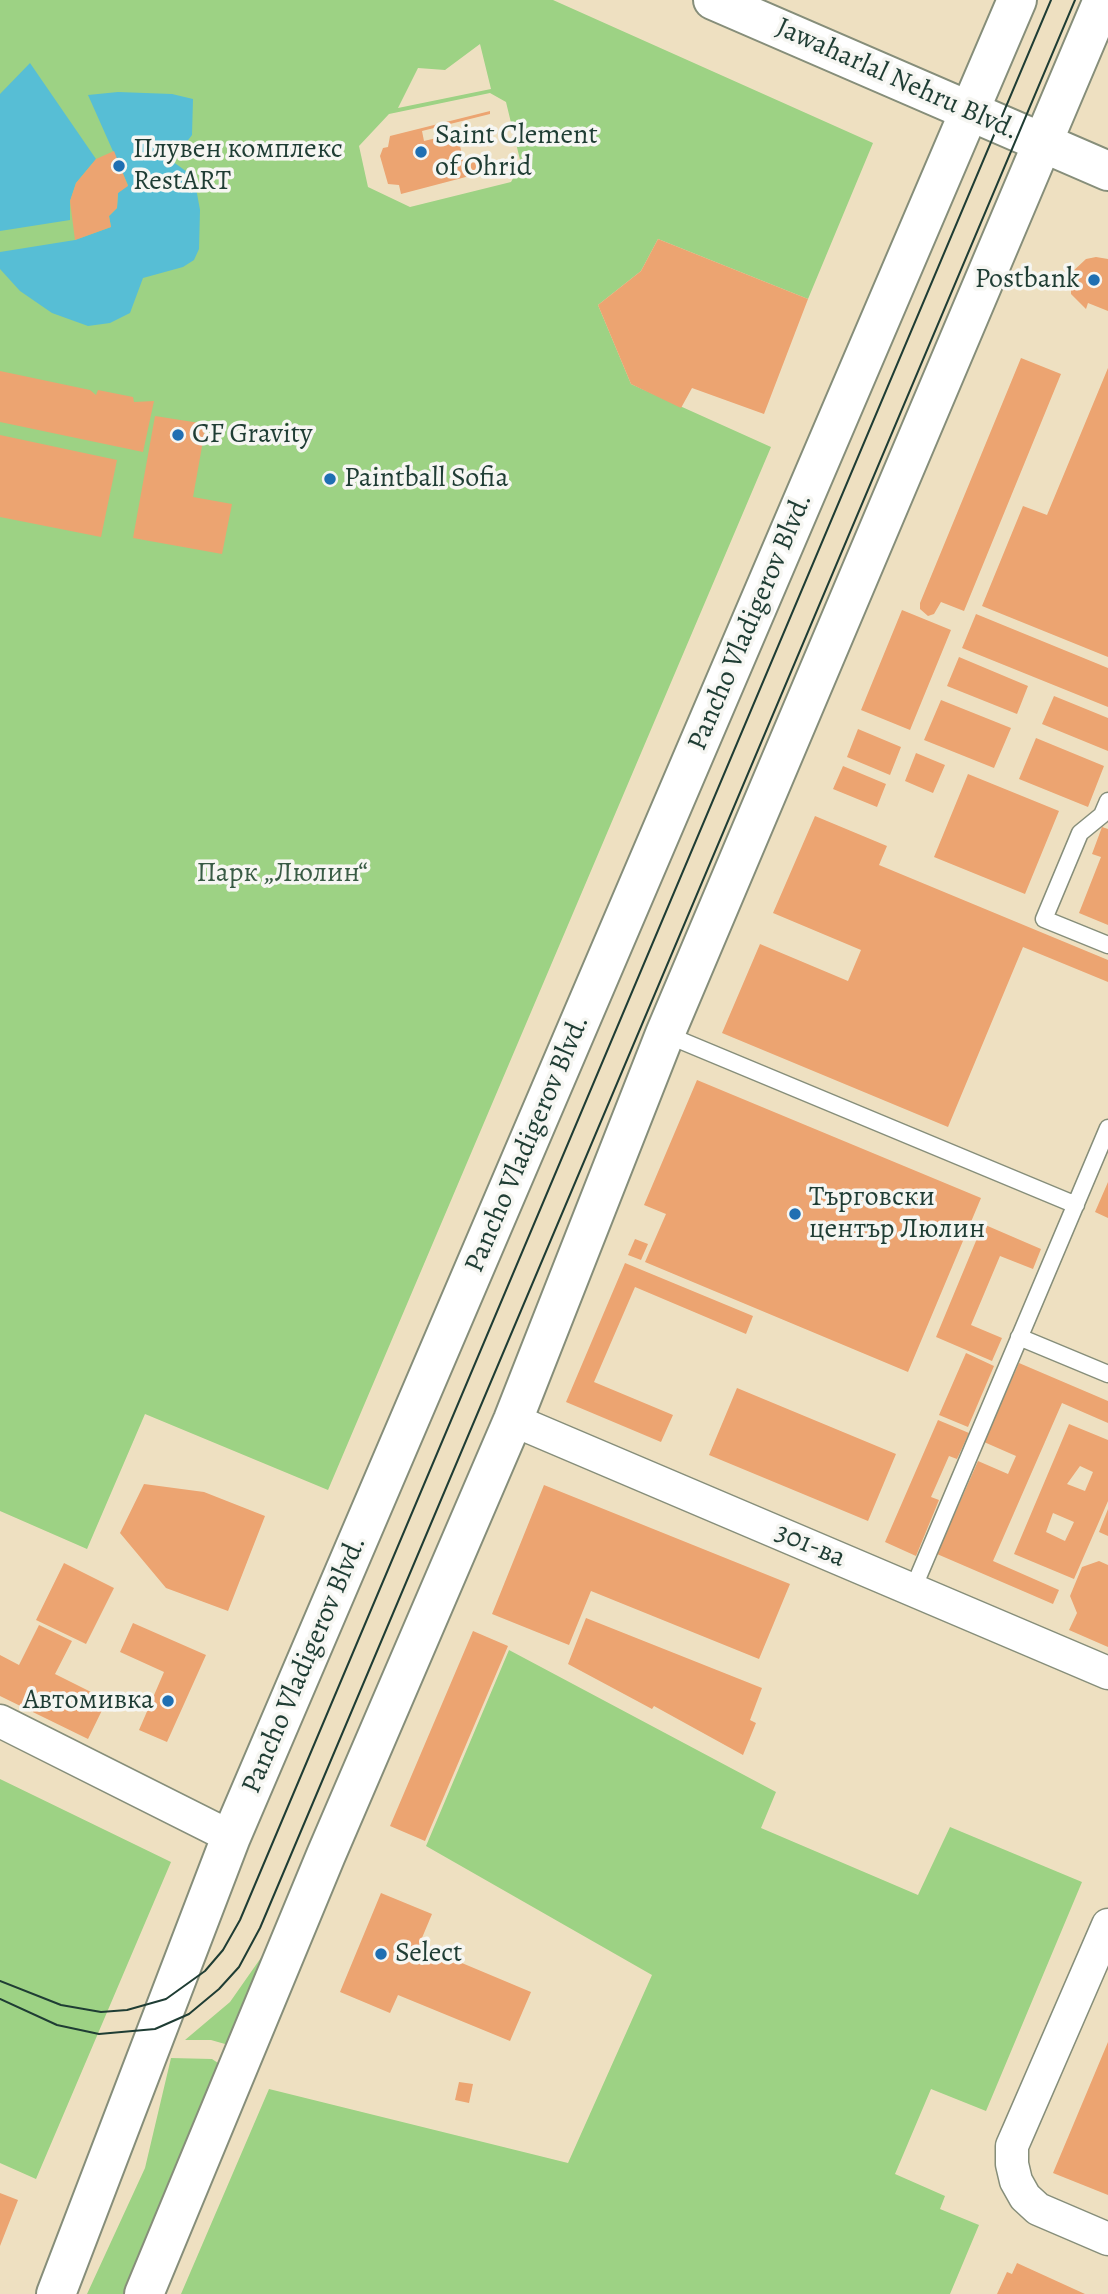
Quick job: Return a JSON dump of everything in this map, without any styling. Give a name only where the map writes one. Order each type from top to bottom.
[{"type":"main road","name":"Jawaharlal Nehru Blvd.","points":[[713,0],[1108,171]]},
{"type":"main road","name":"Pancho Vladigerov Blvd.","points":[[56,2294],[231,1837],[1017,0]]},
{"type":"main road","points":[[144,2294],[326,1855],[513,1420],[665,1034],[1103,0]]},
{"type":"street","name":"301-ва","points":[[513,1420],[1108,1673]]},
{"type":"street","points":[[0,1721],[231,1837]]},
{"type":"street","points":[[1108,1925],[1012,2147],[1012,2164],[1021,2189],[1038,2209],[1108,2239]]},
{"type":"lane","points":[[1108,801],[1102,815],[1080,833],[1044,919],[1108,945]]},
{"type":"lane","points":[[665,1034],[1076,1205]]},
{"type":"lane","points":[[913,1589],[1108,1128]]},
{"type":"lane","points":[[1019,1337],[1108,1374]]},
{"type":"green space","name":"Парк „Люлин“","points":[[0,0],[553,0],[873,143],[808,299],[658,239],[641,271],[598,305],[631,384],[771,447],[328,1490],[145,1414],[87,1549],[0,1511]],"holes":[[[480,44],[491,89],[398,108],[418,68],[445,70]],[[490,93],[506,102],[521,164],[511,182],[410,207],[368,187],[359,146],[389,114]]]},
{"type":"green space","points":[[509,1650],[776,1792],[761,1828],[918,1895],[950,1827],[1082,1882],[986,2111],[931,2089],[895,2174],[945,2196],[940,2209],[979,2225],[950,2294],[181,2294],[269,2089],[568,2163],[652,1975],[426,1846]]},
{"type":"green space","points":[[0,1779],[171,1862],[36,2179],[0,2163]]},
{"type":"green space","points":[[265,1952],[232,2046],[211,2040],[185,2040],[230,2002]]},
{"type":"green space","points":[[171,2058],[212,2059],[221,2065],[123,2294],[87,2294],[145,2168]]},
{"type":"water","points":[[30,63],[96,159],[76,183],[70,201],[70,220],[0,231],[0,94]]},
{"type":"water","points":[[118,92],[172,94],[193,99],[192,135],[172,161],[194,177],[200,210],[199,249],[194,260],[183,267],[143,278],[130,313],[110,323],[88,326],[52,313],[20,291],[0,269],[0,252],[75,240],[111,227],[109,216],[117,208],[118,193],[128,185],[88,95]]},
{"type":"building","name":"Saint Clement of Ohrid","points":[[490,111],[490,114],[422,131],[424,141],[457,133],[464,163],[478,159],[481,173],[401,194],[399,185],[388,184],[380,156],[383,148],[388,147],[390,136]]},
{"type":"building","points":[[114,151],[128,186],[118,193],[117,208],[109,216],[111,227],[75,240],[70,201],[76,183],[96,159]]},
{"type":"building","points":[[658,239],[808,299],[764,414],[692,388],[681,408],[631,384],[598,305],[641,271]]},
{"type":"building","points":[[1086,259],[1108,259],[1108,311],[1088,303],[1086,309],[1071,294],[1071,273]]},
{"type":"building","points":[[1021,358],[1061,374],[964,611],[941,602],[934,614],[928,616],[920,609],[920,603]]},
{"type":"building","points":[[1108,368],[1108,657],[982,606],[1023,506],[1047,515]]},
{"type":"building","points":[[0,371],[90,390],[96,395],[98,390],[133,397],[134,402],[154,401],[143,452],[0,422]]},
{"type":"building","points":[[155,416],[206,424],[193,497],[232,504],[222,554],[133,538]]},
{"type":"building","points":[[0,435],[117,460],[101,537],[0,517]]},
{"type":"building","points":[[902,610],[951,630],[910,730],[861,710]]},
{"type":"building","points":[[976,614],[1108,668],[1108,707],[962,648]]},
{"type":"building","points":[[959,657],[1028,686],[1017,714],[947,686]]},
{"type":"building","points":[[1054,696],[1108,718],[1108,751],[1042,724]]},
{"type":"building","points":[[941,700],[1011,728],[994,768],[924,740]]},
{"type":"building","points":[[858,729],[901,747],[890,775],[847,757]]},
{"type":"building","points":[[1036,738],[1104,766],[1088,807],[1019,779]]},
{"type":"building","points":[[916,753],[945,765],[933,793],[905,781]]},
{"type":"building","points":[[843,766],[886,784],[877,807],[833,789]]},
{"type":"building","points":[[968,774],[1059,811],[1025,894],[934,857]]},
{"type":"building","points":[[815,816],[887,846],[879,865],[1108,960],[1108,982],[1023,947],[948,1127],[722,1033],[760,944],[848,981],[861,950],[773,913]]},
{"type":"building","points":[[1102,827],[1108,829],[1108,925],[1079,913],[1101,857],[1092,854]]},
{"type":"building","points":[[697,1080],[981,1198],[908,1372],[645,1262],[666,1214],[644,1205]]},
{"type":"building","points":[[1108,1182],[1108,1218],[1095,1212]]},
{"type":"building","points":[[983,1224],[1041,1249],[1033,1269],[1000,1256],[971,1325],[1002,1338],[992,1361],[936,1337]]},
{"type":"building","points":[[635,1239],[648,1244],[641,1260],[628,1255]]},
{"type":"building","points":[[625,1263],[753,1316],[746,1334],[635,1287],[594,1382],[673,1415],[661,1442],[566,1402]]},
{"type":"building","points":[[966,1353],[994,1366],[968,1427],[939,1415]]},
{"type":"building","points":[[1019,1363],[1108,1401],[1108,1423],[1062,1403],[993,1561],[1059,1590],[1053,1604],[937,1554],[978,1461],[1008,1474],[1016,1456],[984,1442]]},
{"type":"building","points":[[737,1388],[896,1454],[868,1521],[709,1455]]},
{"type":"building","points":[[938,1420],[969,1433],[957,1459],[949,1456],[931,1497],[939,1500],[916,1556],[885,1542]]},
{"type":"building","points":[[1069,1424],[1108,1440],[1108,1501],[1074,1579],[1014,1554]],"holes":[[[1080,1466],[1093,1472],[1085,1491],[1067,1484]],[[1053,1513],[1074,1522],[1065,1541],[1046,1532]]]},
{"type":"building","points":[[144,1484],[204,1492],[265,1516],[228,1611],[166,1588],[120,1533]]},
{"type":"building","points":[[544,1485],[790,1584],[759,1659],[591,1591],[569,1645],[492,1614]]},
{"type":"building","points":[[1108,1509],[1108,1536],[1099,1532]]},
{"type":"building","points":[[1099,1561],[1108,1565],[1108,1647],[1069,1630],[1077,1613],[1070,1596],[1082,1567]]},
{"type":"building","points":[[64,1563],[114,1588],[86,1644],[36,1620]]},
{"type":"building","points":[[586,1618],[762,1688],[750,1720],[756,1723],[743,1755],[654,1706],[652,1709],[568,1664]]},
{"type":"building","name":"Автомивка","points":[[133,1623],[206,1655],[167,1742],[139,1730],[164,1672],[120,1652]]},
{"type":"building","points":[[39,1625],[72,1641],[55,1674],[107,1700],[88,1739],[0,1696],[0,1655],[19,1665]]},
{"type":"building","points":[[473,1631],[508,1646],[425,1841],[390,1826]]},
{"type":"building","points":[[381,1893],[432,1914],[419,1945],[531,1992],[510,2041],[398,1995],[390,2013],[340,1992]]},
{"type":"building","points":[[1108,2042],[1108,2195],[1053,2173]]},
{"type":"building","points":[[459,2082],[473,2084],[469,2103],[455,2100]]},
{"type":"building","points":[[0,2193],[18,2200],[0,2246]]},
{"type":"building","points":[[1017,2263],[1085,2294],[997,2294],[1007,2272],[1012,2274]]},
{"type":"tram line","points":[[0,1981],[61,2005],[101,2012],[127,2010],[166,1999],[205,1971],[223,1950],[240,1920],[1051,0]]},
{"type":"tram line","points":[[0,1999],[57,2025],[99,2034],[155,2029],[189,2014],[219,1989],[239,1967],[260,1928],[1075,0]]},
{"type":"place","name":"Saint Clement of Ohrid","points":[[421,152]]},
{"type":"place","name":"Плувен комплекс RestART","points":[[119,166]]},
{"type":"place","name":"Postbank","points":[[1094,280]]},
{"type":"place","name":"CF Gravity","points":[[178,435]]},
{"type":"place","name":"Paintball Sofia","points":[[330,479]]},
{"type":"place","name":"Търговски център Люлин","points":[[795,1214]]},
{"type":"place","name":"Автомивка","points":[[168,1701]]},
{"type":"place","name":"Select","points":[[381,1954]]}]
